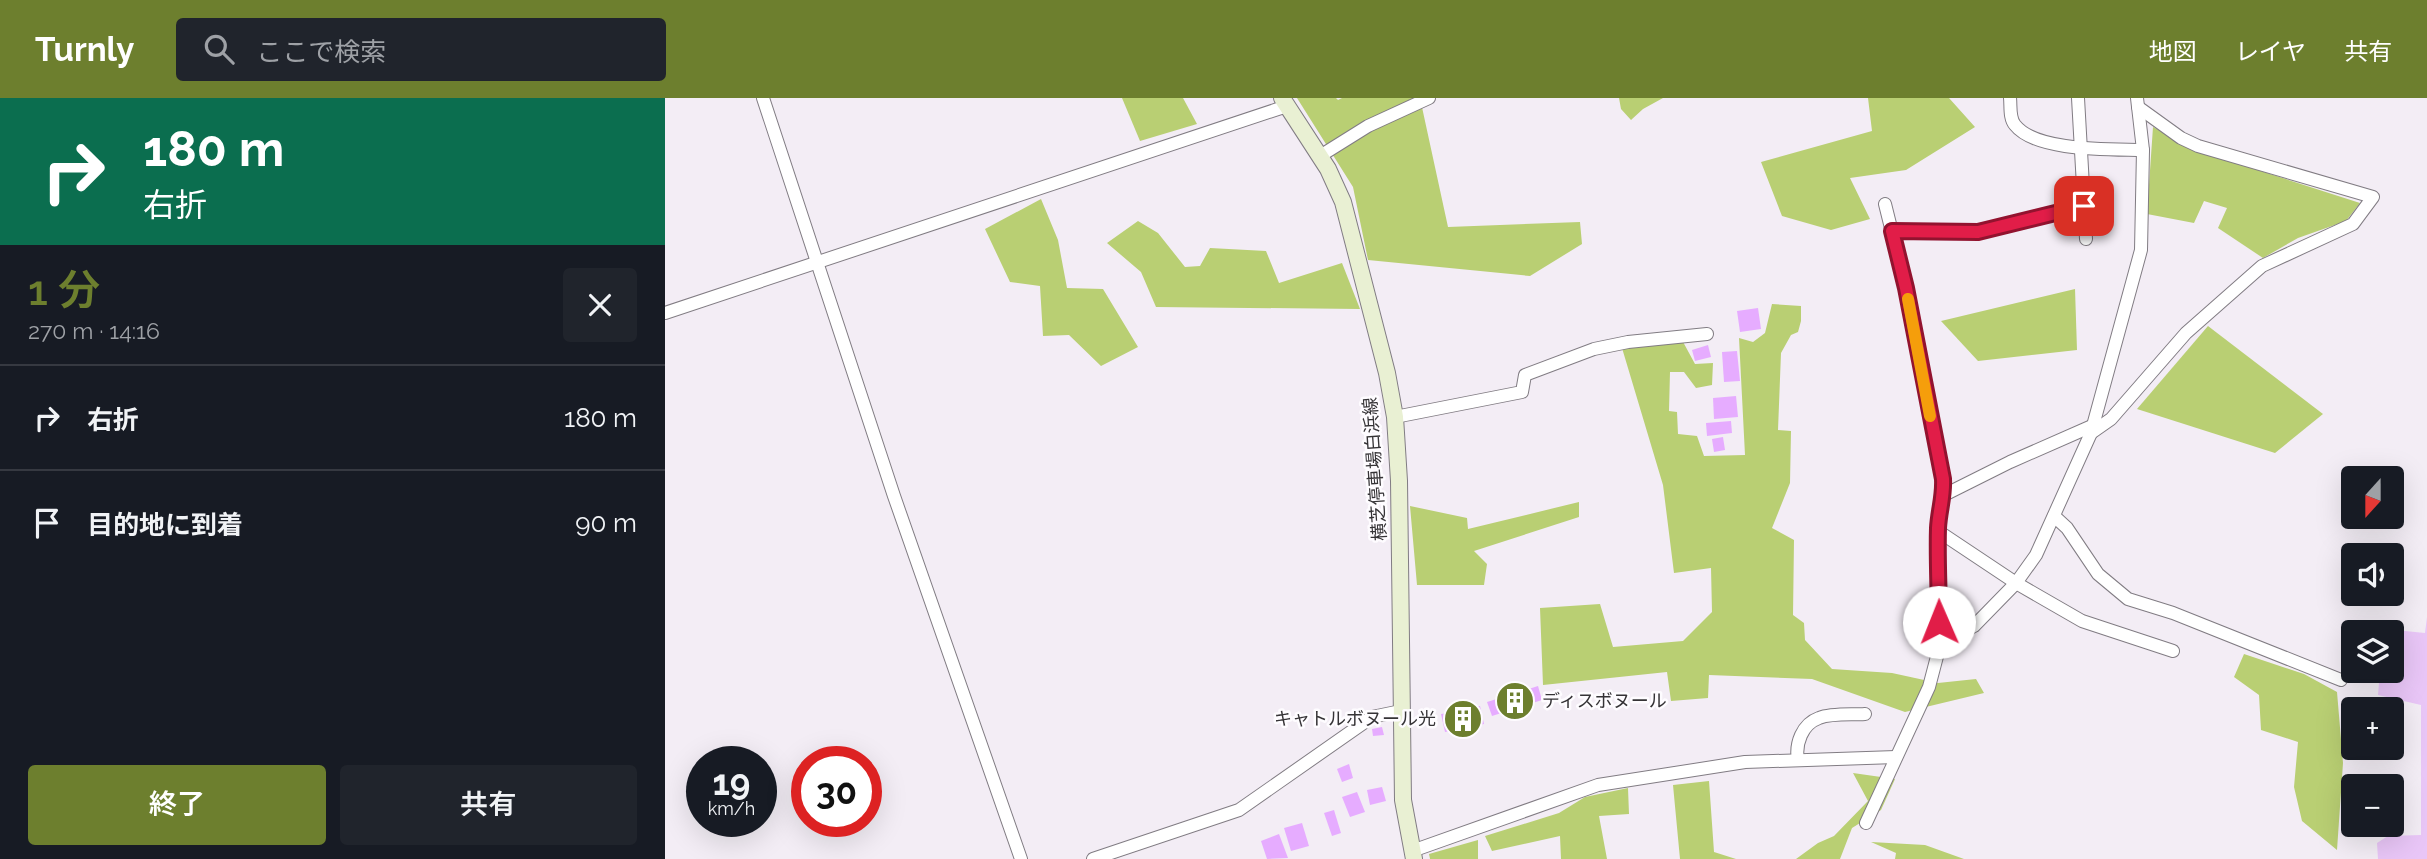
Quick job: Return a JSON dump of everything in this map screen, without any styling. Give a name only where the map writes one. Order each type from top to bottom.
[{"type":"main road","name":"横芝停車場白浜線","points":[[1285,102],[1328,169],[1343,202],[1385,364],[1395,417],[1399,481],[1403,800],[1413,855]]},
{"type":"street","points":[[763,98],[816,262],[1020,859]]},
{"type":"street","points":[[1320,156],[1368,126],[1429,98]]},
{"type":"street","points":[[2010,98],[2011,118],[2021,131],[2051,145],[2143,150]]},
{"type":"street","points":[[2078,98],[2086,239]]},
{"type":"street","points":[[665,313],[1285,102]]},
{"type":"street","points":[[1940,645],[1974,626],[2016,583],[2036,555],[2091,429],[2141,250],[2143,150],[2137,103]]},
{"type":"street","points":[[1944,495],[2010,462],[2111,419],[2186,333],[2262,266],[2353,224],[2372,197],[2198,146],[2181,138],[2137,103]]},
{"type":"street","points":[[1866,823],[1929,687],[1940,645],[1938,531],[1939,510],[1944,495],[1906,288],[1885,204]]},
{"type":"street","points":[[1892,231],[1978,232],[2084,206]]},
{"type":"street","points":[[1395,417],[1523,392],[1525,375],[1594,349],[1628,342],[1707,334]]},
{"type":"street","points":[[2054,516],[2067,528],[2098,574],[2129,599],[2173,613],[2341,680]]},
{"type":"street","points":[[1938,531],[2016,583],[2082,621],[2172,651]]},
{"type":"street","points":[[1093,859],[1239,810],[1373,717],[1401,711]]},
{"type":"street","points":[[1798,760],[1796,750],[1801,734],[1811,723],[1820,717],[1865,714]]},
{"type":"street","points":[[1413,855],[1598,785],[1745,762],[1896,757]]},
{"type":"green space","points":[[1122,98],[1183,98],[1197,124],[1140,141]]},
{"type":"green space","points":[[1297,98],[1420,98],[1448,227],[1580,222],[1582,244],[1530,276],[1368,260],[1353,187]]},
{"type":"green space","points":[[1619,98],[1663,98],[1643,109],[1631,120],[1621,109]]},
{"type":"green space","points":[[1868,98],[1949,98],[1975,127],[1906,170],[1850,178],[1870,219],[1831,230],[1782,216],[1761,162],[1872,131]]},
{"type":"green space","points":[[2153,127],[2205,153],[2360,203],[2346,221],[2298,238],[2263,258],[2218,228],[2227,208],[2204,201],[2194,223],[2147,214]]},
{"type":"green space","points":[[1041,199],[1058,240],[1067,288],[1103,289],[1138,347],[1101,366],[1069,335],[1043,336],[1040,286],[1010,282],[985,229]]},
{"type":"green space","points":[[1138,221],[1158,233],[1185,267],[1200,266],[1210,248],[1266,251],[1279,283],[1342,263],[1360,309],[1156,307],[1141,272],[1107,243]]},
{"type":"green space","points":[[2075,289],[2077,350],[1978,361],[1941,321]]},
{"type":"green space","points":[[1772,304],[1801,306],[1798,332],[1791,335],[1781,353],[1778,430],[1791,431],[1790,483],[1772,528],[1794,540],[1793,615],[1804,623],[1805,640],[1832,669],[1892,673],[1938,683],[1976,679],[1984,693],[1905,712],[1812,679],[1709,675],[1708,698],[1671,701],[1667,672],[1543,685],[1540,608],[1600,604],[1613,647],[1683,641],[1712,612],[1711,568],[1674,573],[1663,485],[1622,348],[1682,340],[1695,364],[1713,363],[1712,385],[1696,388],[1684,372],[1670,372],[1669,411],[1677,412],[1678,434],[1697,436],[1704,456],[1745,455],[1739,338],[1753,342],[1765,333]]},
{"type":"green space","points":[[2208,326],[2323,414],[2275,453],[2137,409]]},
{"type":"green space","points":[[1579,502],[1579,517],[1474,551],[1487,564],[1484,585],[1417,585],[1410,506],[1467,518],[1468,529]]},
{"type":"green space","points":[[2244,654],[2304,674],[2337,692],[2343,763],[2337,850],[2302,821],[2294,787],[2298,742],[2261,730],[2259,695],[2234,677]]},
{"type":"green space","points":[[1853,773],[1895,779],[1881,810],[1852,828],[1840,859],[1796,859],[1818,843],[1834,836],[1868,801]]},
{"type":"green space","points":[[1709,781],[1714,852],[1736,859],[1680,859],[1673,785]]},
{"type":"green space","points":[[1628,788],[1629,814],[1599,816],[1607,859],[1561,859],[1560,836],[1492,851],[1485,836],[1559,813],[1585,797]]},
{"type":"green space","points":[[1478,840],[1478,859],[1430,859],[1429,854]]},
{"type":"green space","points":[[1871,842],[1925,845],[1964,859],[1895,859],[1896,853]]},
{"type":"shaded area","points":[[2427,617],[2427,859],[2378,859],[2377,843],[2386,837],[2421,835],[2421,705],[2404,701],[2404,697],[2378,695],[2379,683],[2404,683],[2404,631],[2425,633]]},
{"type":"building","points":[[1758,308],[1761,329],[1740,332],[1737,311]]},
{"type":"building","points":[[1708,345],[1711,357],[1695,361],[1692,350]]},
{"type":"building","points":[[1737,351],[1740,381],[1724,382],[1722,352]]},
{"type":"building","points":[[1736,396],[1738,417],[1714,419],[1713,398]]},
{"type":"building","points":[[1731,421],[1732,433],[1707,436],[1706,423]]},
{"type":"building","points":[[1723,437],[1725,450],[1714,452],[1712,439]]},
{"type":"building","name":"ディスボヌール","points":[[1538,686],[1542,700],[1492,716],[1487,702]]},
{"type":"building","name":"キャトルボヌール光","points":[[1480,706],[1484,724],[1445,732],[1441,714],[1455,712],[1454,709]]},
{"type":"building","points":[[1382,727],[1384,735],[1373,736],[1372,729]]},
{"type":"building","points":[[1349,764],[1353,778],[1342,782],[1337,769]]},
{"type":"building","points":[[1382,787],[1386,801],[1370,805],[1367,790]]},
{"type":"building","points":[[1357,792],[1365,812],[1350,817],[1342,797]]},
{"type":"building","points":[[1334,810],[1341,833],[1332,836],[1324,813]]},
{"type":"building","points":[[1302,823],[1309,846],[1291,851],[1284,828]]},
{"type":"building","points":[[1279,834],[1288,858],[1267,859],[1261,841]]},
{"type":"slow traffic","points":[[1908,299],[1930,416]]},
{"type":"place","name":"ディスボヌール","points":[[1515,701]]},
{"type":"place","name":"キャトルボヌール光","points":[[1463,719]]},
{"type":"route","points":[[1939,622],[1938,531],[1939,510],[1944,495],[1943,479],[1906,288],[1892,231],[1978,232],[2084,206]]}]
